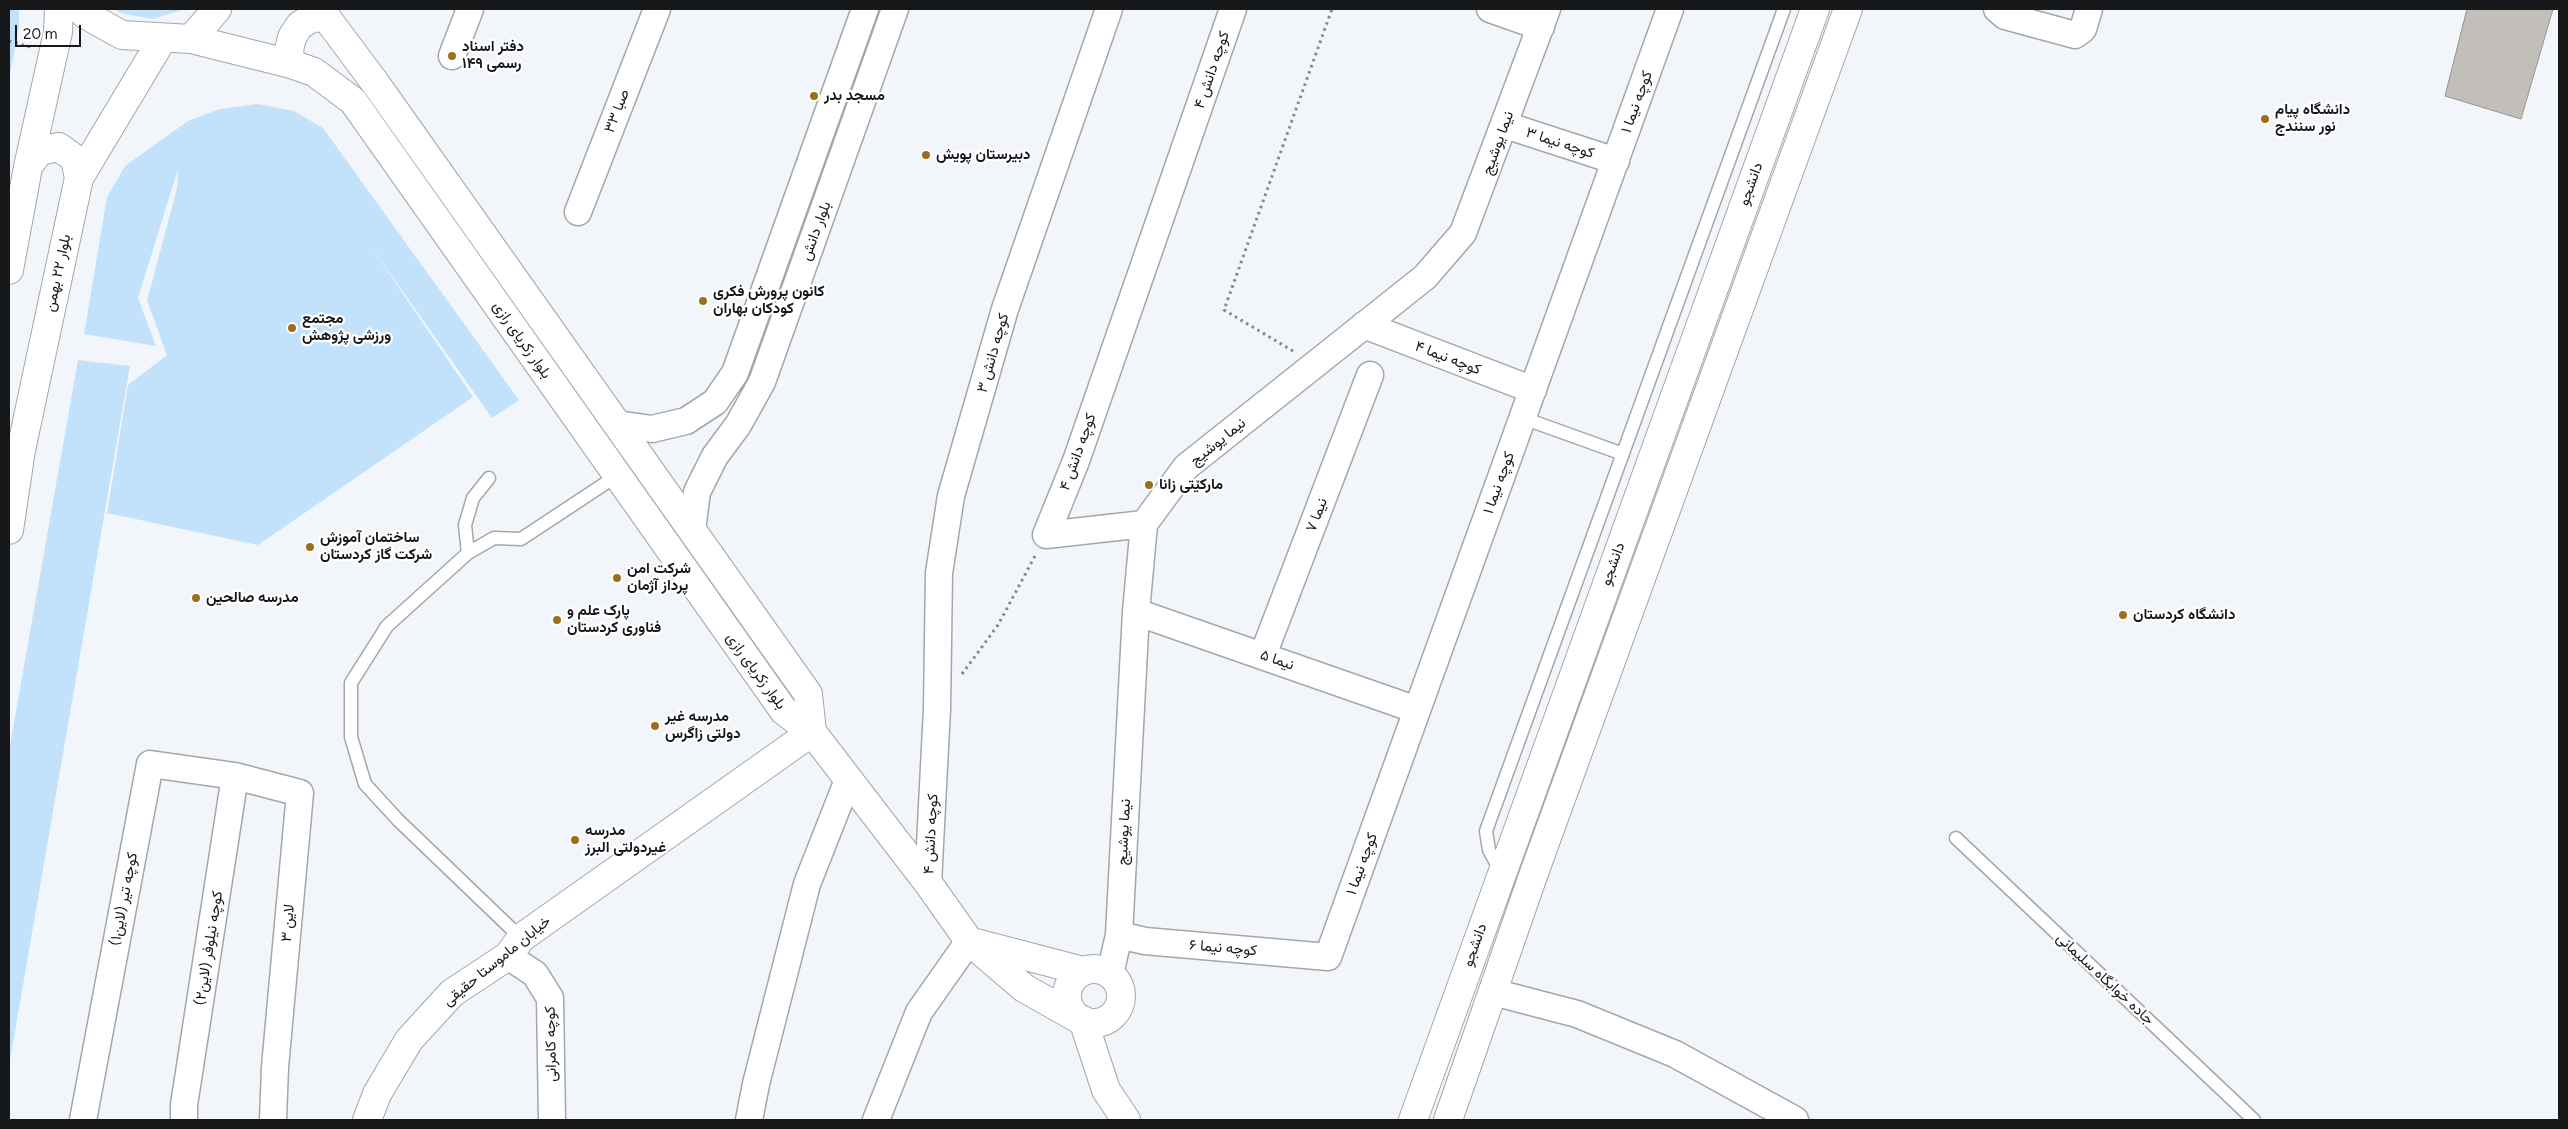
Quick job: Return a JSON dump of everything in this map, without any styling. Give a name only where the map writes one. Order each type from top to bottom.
[{"type":"main road","points":[[9,270],[28,167],[58,32],[59,9]]},
{"type":"main road","name":"بلوار زکریای رازی","points":[[80,9],[86,16],[122,35],[191,39],[291,64],[314,72],[353,101],[784,711],[812,732]]},
{"type":"main road","points":[[191,39],[217,9]]},
{"type":"main road","name":"دانشجو","points":[[1413,1120],[1501,872],[1815,9]]},
{"type":"main road","name":"دانشجو","points":[[1448,1120],[1492,992],[1848,9]]},
{"type":"main road","points":[[291,64],[289,50],[292,37],[300,25],[323,13]]},
{"type":"main road","name":"بلوار زکریای رازی","points":[[323,13],[376,84],[808,694],[812,732]]},
{"type":"main road","name":"بلوار ۲۲ بهمن","points":[[9,530],[21,450],[78,178],[163,38]]},
{"type":"main road","points":[[28,167],[39,151],[59,147],[75,158],[78,178]]},
{"type":"main road","points":[[812,732],[928,883],[969,941],[1024,988],[1080,1019],[1091,1023],[1105,1021],[1116,1013]]},
{"type":"main road","name":"خیابان ماموستا حقیقی","points":[[367,1120],[377,1094],[409,1040],[452,993],[812,732]]},
{"type":"main road","points":[[969,941],[1083,971],[1098,968],[1110,974],[1119,985],[1121,999],[1116,1013],[1103,1120]]},
{"type":"main road","points":[[1083,971],[1072,980],[1067,993],[1069,1007],[1080,1019],[1106,1090],[1126,1120]]},
{"type":"street","points":[[452,56],[470,9]]},
{"type":"street","name":"۳۳ صبا","points":[[578,212],[656,9]]},
{"type":"street","name":"بلوار دانش","points":[[617,424],[652,429],[686,421],[715,402],[735,373],[865,9]]},
{"type":"street","name":"بلوار دانش","points":[[692,530],[697,492],[715,456],[738,425],[762,382],[895,9]]},
{"type":"street","name":"کوچه دانش ۳","points":[[937,709],[939,573],[951,496],[1005,309],[1109,9]]},
{"type":"street","name":"کوچه دانش ۴","points":[[1046,535],[1076,461],[1233,9]]},
{"type":"street","points":[[1490,9],[1544,18]]},
{"type":"street","name":"کوچه نیما ۱","points":[[1328,957],[1670,9]]},
{"type":"street","points":[[1997,9],[2005,16],[2075,35],[2083,29],[2089,9]]},
{"type":"street","name":"نیما یوشیج","points":[[1110,974],[1119,935],[1136,612],[1144,524],[1186,467],[1425,277],[1463,233],[1544,18]]},
{"type":"street","name":"کوچه نیما ۳","points":[[1505,125],[1616,161]]},
{"type":"street","name":"کوچه نیما ۴","points":[[1364,325],[1533,390]]},
{"type":"street","points":[[735,373],[762,382]]},
{"type":"street","name":"نیما ۷","points":[[1264,655],[1370,375]]},
{"type":"street","points":[[1046,535],[1144,524]]},
{"type":"street","name":"نیما ۵","points":[[1136,612],[1418,710]]},
{"type":"street","name":"کوچه دانش ۴","points":[[928,883],[937,709]]},
{"type":"street","name":"کوچه تیر (لاین۱)","points":[[83,1120],[150,764],[235,776]]},
{"type":"street","name":"کوچه نیلوفر (لاین۲)","points":[[184,1120],[184,1105],[235,776]]},
{"type":"street","name":"لاین ۳","points":[[235,776],[300,793],[275,1067],[273,1120]]},
{"type":"street","points":[[749,1120],[756,1084],[807,884],[848,780]]},
{"type":"street","name":"کوچه نیما ۶","points":[[1119,935],[1145,941],[1328,957]]},
{"type":"street","points":[[876,1120],[919,1012],[969,941]]},
{"type":"street","name":"کوچه کامرانی","points":[[515,947],[550,998],[552,1120]]},
{"type":"street","points":[[1492,992],[1576,1014],[1675,1054],[1795,1120]]},
{"type":"lane","points":[[1501,872],[1489,850],[1486,831],[1784,9]]},
{"type":"lane","points":[[1523,418],[1624,454]]},
{"type":"lane","points":[[515,947],[365,784],[351,737],[351,683],[387,626],[468,553],[494,538],[521,539],[618,475]]},
{"type":"lane","points":[[468,553],[465,525],[473,498],[489,478]]},
{"type":"lane","name":"جاده خوابگاه سلیمانی","points":[[1956,838],[2254,1120]]},
{"type":"path","points":[[1315,364],[1224,310],[1332,9]]},
{"type":"path","points":[[959,678],[998,625],[1046,535]]},
{"type":"shaded area","points":[[9,9],[19,9],[19,26],[9,79]]},
{"type":"shaded area","points":[[115,9],[185,9],[153,19],[120,13]]},
{"type":"shaded area","name":"مجتمع ورزشی پژوهش","points":[[258,104],[294,111],[323,128],[519,400],[492,418],[370,245],[473,397],[258,545],[107,513],[128,385],[167,355],[147,301],[177,188],[178,169],[138,298],[156,346],[84,334],[107,197],[125,166],[188,121],[220,109]]},
{"type":"shaded area","points":[[78,360],[130,366],[9,1066],[9,751]]},
{"type":"building","points":[[2467,9],[2553,9],[2521,119],[2445,96]]},
{"type":"place","name":"دفتر اسناد رسمی ۱۴۹","points":[[452,56]]},
{"type":"place","name":"مسجد بدر","points":[[814,96]]},
{"type":"place","name":"دانشگاه پیام نور سنندج","points":[[2265,119]]},
{"type":"place","name":"دبیرستان پویش","points":[[926,155]]},
{"type":"place","name":"کانون پرورش فکری کودکان بهاران","points":[[703,301]]},
{"type":"place","name":"مجتمع ورزشی پژوهش","points":[[292,328]]},
{"type":"place","name":"مارکێتی زانا","points":[[1149,485]]},
{"type":"place","name":"ساختمان آموزش شرکت گاز کردستان","points":[[310,547]]},
{"type":"place","name":"شرکت امن پرداز آژمان","points":[[617,578]]},
{"type":"place","name":"مدرسه صالحین","points":[[196,598]]},
{"type":"place","name":"دانشگاه کردستان","points":[[2123,615]]},
{"type":"place","name":"پارک علم و فناوری کردستان","points":[[557,620]]},
{"type":"place","name":"مدرسه غیر دولتی زاگرس","points":[[655,726]]},
{"type":"place","name":"مدرسه غیردولتی البرز","points":[[575,840]]}]
